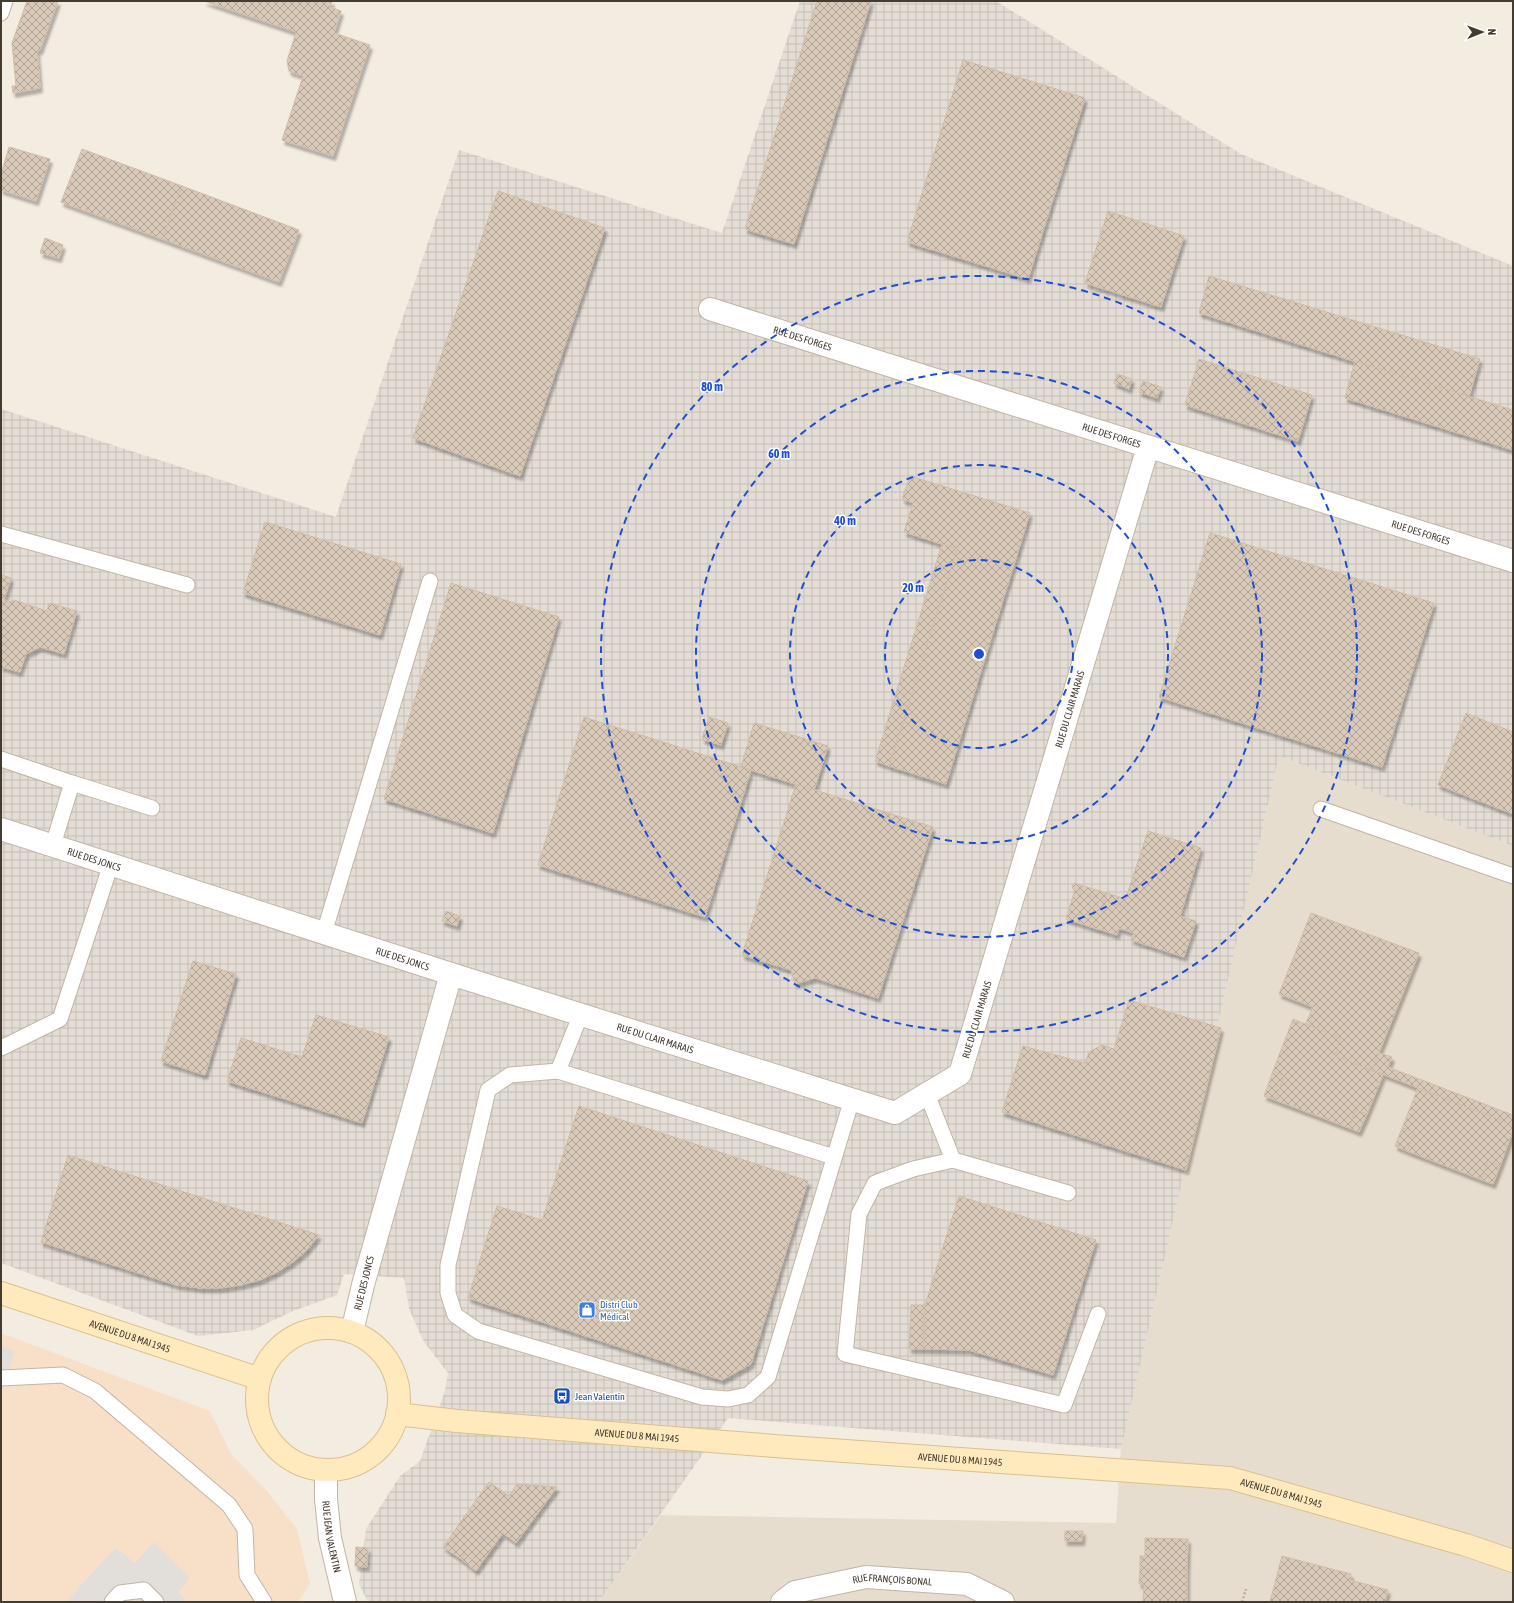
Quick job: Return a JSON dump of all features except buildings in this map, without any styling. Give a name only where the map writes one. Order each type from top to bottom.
[{"type":"main road","name":"AVENUE DU 8 MAI 1945","points":[[1,1293],[260,1379]]},
{"type":"main road","points":[[320,1328],[339,1328],[352,1332],[374,1344],[387,1359],[396,1377],[399,1395],[397,1414],[391,1431],[381,1447],[367,1459],[350,1467],[331,1471],[314,1469],[297,1464],[282,1454],[270,1442],[262,1426],[257,1409],[256,1391],[261,1372],[271,1356],[284,1342],[301,1332],[320,1328]]},
{"type":"main road","name":"AVENUE DU 8 MAI 1945","points":[[397,1414],[457,1421],[772,1446],[1230,1478],[1458,1543],[1513,1561]]},
{"type":"street","name":"RUE DES FORGES","points":[[710,309],[1513,561]]},
{"type":"street","name":"RUE DU CLAIR MARAIS","points":[[451,974],[895,1113],[960,1074],[1148,447]]},
{"type":"street","name":"RUE DES JONCS","points":[[1,829],[451,974],[363,1285],[352,1332]]},
{"type":"street","name":"RUE JEAN VALENTIN","points":[[326,1470],[326,1499],[330,1538],[342,1600]]},
{"type":"street","name":"RUE FRANÇOIS BONAL","points":[[782,1602],[795,1592],[866,1576],[967,1584],[1003,1602]]},
{"type":"lane","points":[[1,13],[5,1]]},
{"type":"lane","points":[[1,534],[187,585]]},
{"type":"lane","points":[[324,933],[430,581]]},
{"type":"lane","points":[[1,759],[152,808]]},
{"type":"lane","points":[[53,845],[72,783]]},
{"type":"lane","points":[[1321,809],[1513,876]]},
{"type":"lane","points":[[1,1048],[60,1019],[111,864]]},
{"type":"lane","points":[[558,1071],[581,1014]]},
{"type":"lane","points":[[834,1157],[558,1071],[510,1075],[488,1090],[448,1264],[448,1293],[456,1316],[478,1331],[702,1397],[728,1399],[748,1395],[768,1377],[852,1099]]},
{"type":"lane","points":[[927,1094],[953,1160]]},
{"type":"lane","points":[[1068,1193],[953,1160],[913,1169],[875,1182],[860,1214],[845,1354],[1064,1405],[1098,1314]]},
{"type":"lane","points":[[1,1378],[63,1375],[95,1391],[224,1500],[245,1529],[247,1575],[264,1602]]},
{"type":"lane","points":[[112,1602],[120,1593],[144,1590],[156,1602]]},
{"type":"path","points":[[1242,1602],[1246,1588]]},
{"type":"shaded area","points":[[800,1],[996,1],[1241,154],[1513,266],[1513,846],[1279,756],[1121,1449],[728,1418],[599,1602],[368,1602],[359,1584],[366,1529],[400,1476],[420,1461],[445,1391],[448,1373],[424,1342],[409,1309],[404,1278],[344,1274],[337,1295],[293,1311],[253,1330],[198,1336],[1,1263],[1,409],[336,517],[459,150],[722,233]]},
{"type":"shaded area","points":[[1279,756],[1513,846],[1513,1602],[599,1602],[661,1515],[1116,1523],[1121,1449]]},
{"type":"shaded area","points":[[1,1333],[210,1411],[231,1454],[267,1491],[297,1529],[310,1584],[298,1602],[1,1602]]},
{"type":"shaded area","points":[[1,1346],[15,1351],[1,1393]]},
{"type":"shaded area","points":[[154,1542],[190,1578],[178,1592],[187,1602],[66,1602],[115,1548],[135,1563]]},
{"type":"place","name":"Distri Club Médical","points":[[587,1310]]},
{"type":"place","name":"Jean Valentin","points":[[562,1396]]}]
